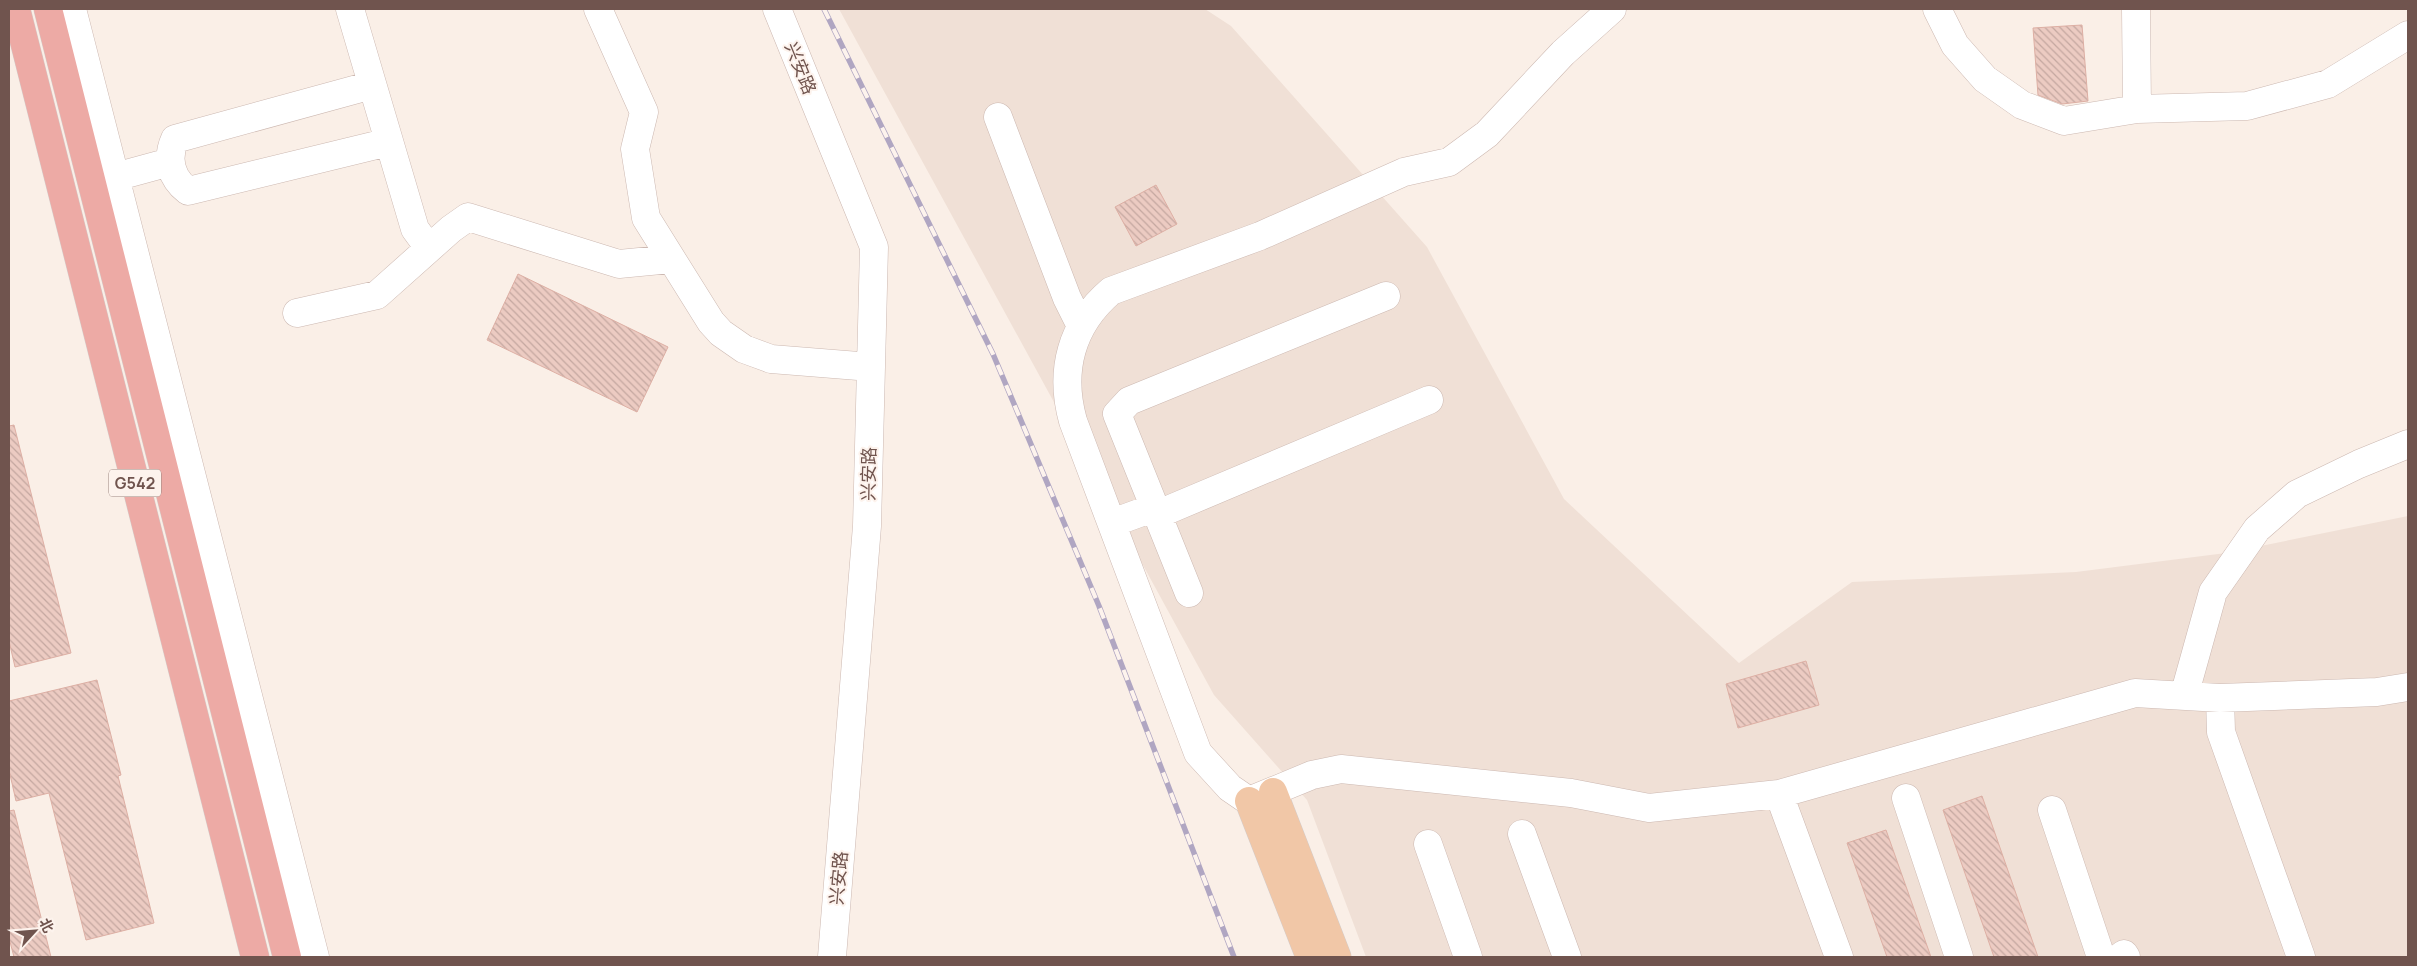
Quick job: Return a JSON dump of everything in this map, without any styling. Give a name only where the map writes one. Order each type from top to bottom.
[{"type":"highway","name":"G542","points":[[16,9],[255,957]]},
{"type":"highway","name":"G542","points":[[48,9],[287,957]]},
{"type":"main road","points":[[1261,796],[1310,957]]},
{"type":"main road","points":[[1261,796],[1337,957]]},
{"type":"street","points":[[72,9],[315,957]]},
{"type":"street","points":[[350,9],[415,229],[429,248]]},
{"type":"street","points":[[598,9],[644,112],[635,149],[646,218],[711,322],[721,333],[744,349],[771,359],[871,368]]},
{"type":"street","name":"兴安路","points":[[777,9],[874,247],[867,526],[832,957]]},
{"type":"street","points":[[1612,9],[1563,53],[1487,134],[1449,162],[1404,172],[1260,236],[1111,291],[1089,313],[1081,326],[1071,348],[1066,372],[1068,405],[1198,753],[1230,788],[1261,796],[1312,775],[1341,769],[1571,793],[1649,808],[1778,794],[2135,694],[2220,698],[2377,692],[2408,687]]},
{"type":"street","points":[[1937,9],[1947,32],[1969,63],[2002,94],[2022,105],[2064,121],[2137,109],[2247,106],[2328,84],[2408,35]]},
{"type":"street","points":[[2136,9],[2137,109]]},
{"type":"street","points":[[372,85],[175,139],[170,162],[175,178],[188,191],[389,142]]},
{"type":"street","points":[[998,117],[1032,211],[1067,298],[1081,326]]},
{"type":"street","points":[[115,177],[170,162]]},
{"type":"street","points":[[297,313],[377,295],[450,229],[468,217],[619,264],[671,259]]},
{"type":"street","points":[[1189,593],[1117,414],[1129,401],[1386,296]]},
{"type":"street","points":[[1112,524],[1155,512],[1429,400]]},
{"type":"street","points":[[2184,696],[2213,592],[2257,529],[2297,494],[2359,464],[2408,444]]},
{"type":"street","points":[[2220,698],[2221,732],[2301,957]]},
{"type":"street","points":[[1778,794],[1839,957]]},
{"type":"street","points":[[1906,798],[1960,957]]},
{"type":"street","points":[[2052,810],[2101,957]]},
{"type":"street","points":[[1522,834],[1567,957]]},
{"type":"street","points":[[1428,844],[1468,957]]},
{"type":"street","points":[[2120,957],[2124,954],[2126,957]]},
{"type":"shaded area","points":[[839,9],[1205,9],[1231,26],[1427,247],[1564,499],[1739,663],[1852,582],[2076,572],[2226,553],[2408,516],[2408,957],[1366,957],[1307,800],[1214,695]]},
{"type":"building","points":[[2082,25],[2088,101],[2062,104],[2038,95],[2033,28]]},
{"type":"building","points":[[1156,185],[1177,224],[1136,246],[1115,207]]},
{"type":"building","points":[[518,274],[668,347],[637,412],[487,340]]},
{"type":"building","points":[[14,425],[71,653],[15,667],[9,641],[9,426]]},
{"type":"building","points":[[1806,661],[1819,705],[1738,728],[1726,684]]},
{"type":"building","points":[[97,680],[121,775],[118,776],[154,923],[86,940],[49,793],[16,801],[9,770],[9,701]]},
{"type":"building","points":[[1982,796],[2038,957],[1994,957],[1943,810]]},
{"type":"building","points":[[14,810],[51,957],[14,957],[9,938],[9,811]]},
{"type":"building","points":[[1886,830],[1931,957],[1887,957],[1847,843]]},
{"type":"railway","points":[[824,9],[993,354],[1099,606],[1234,957]]}]
